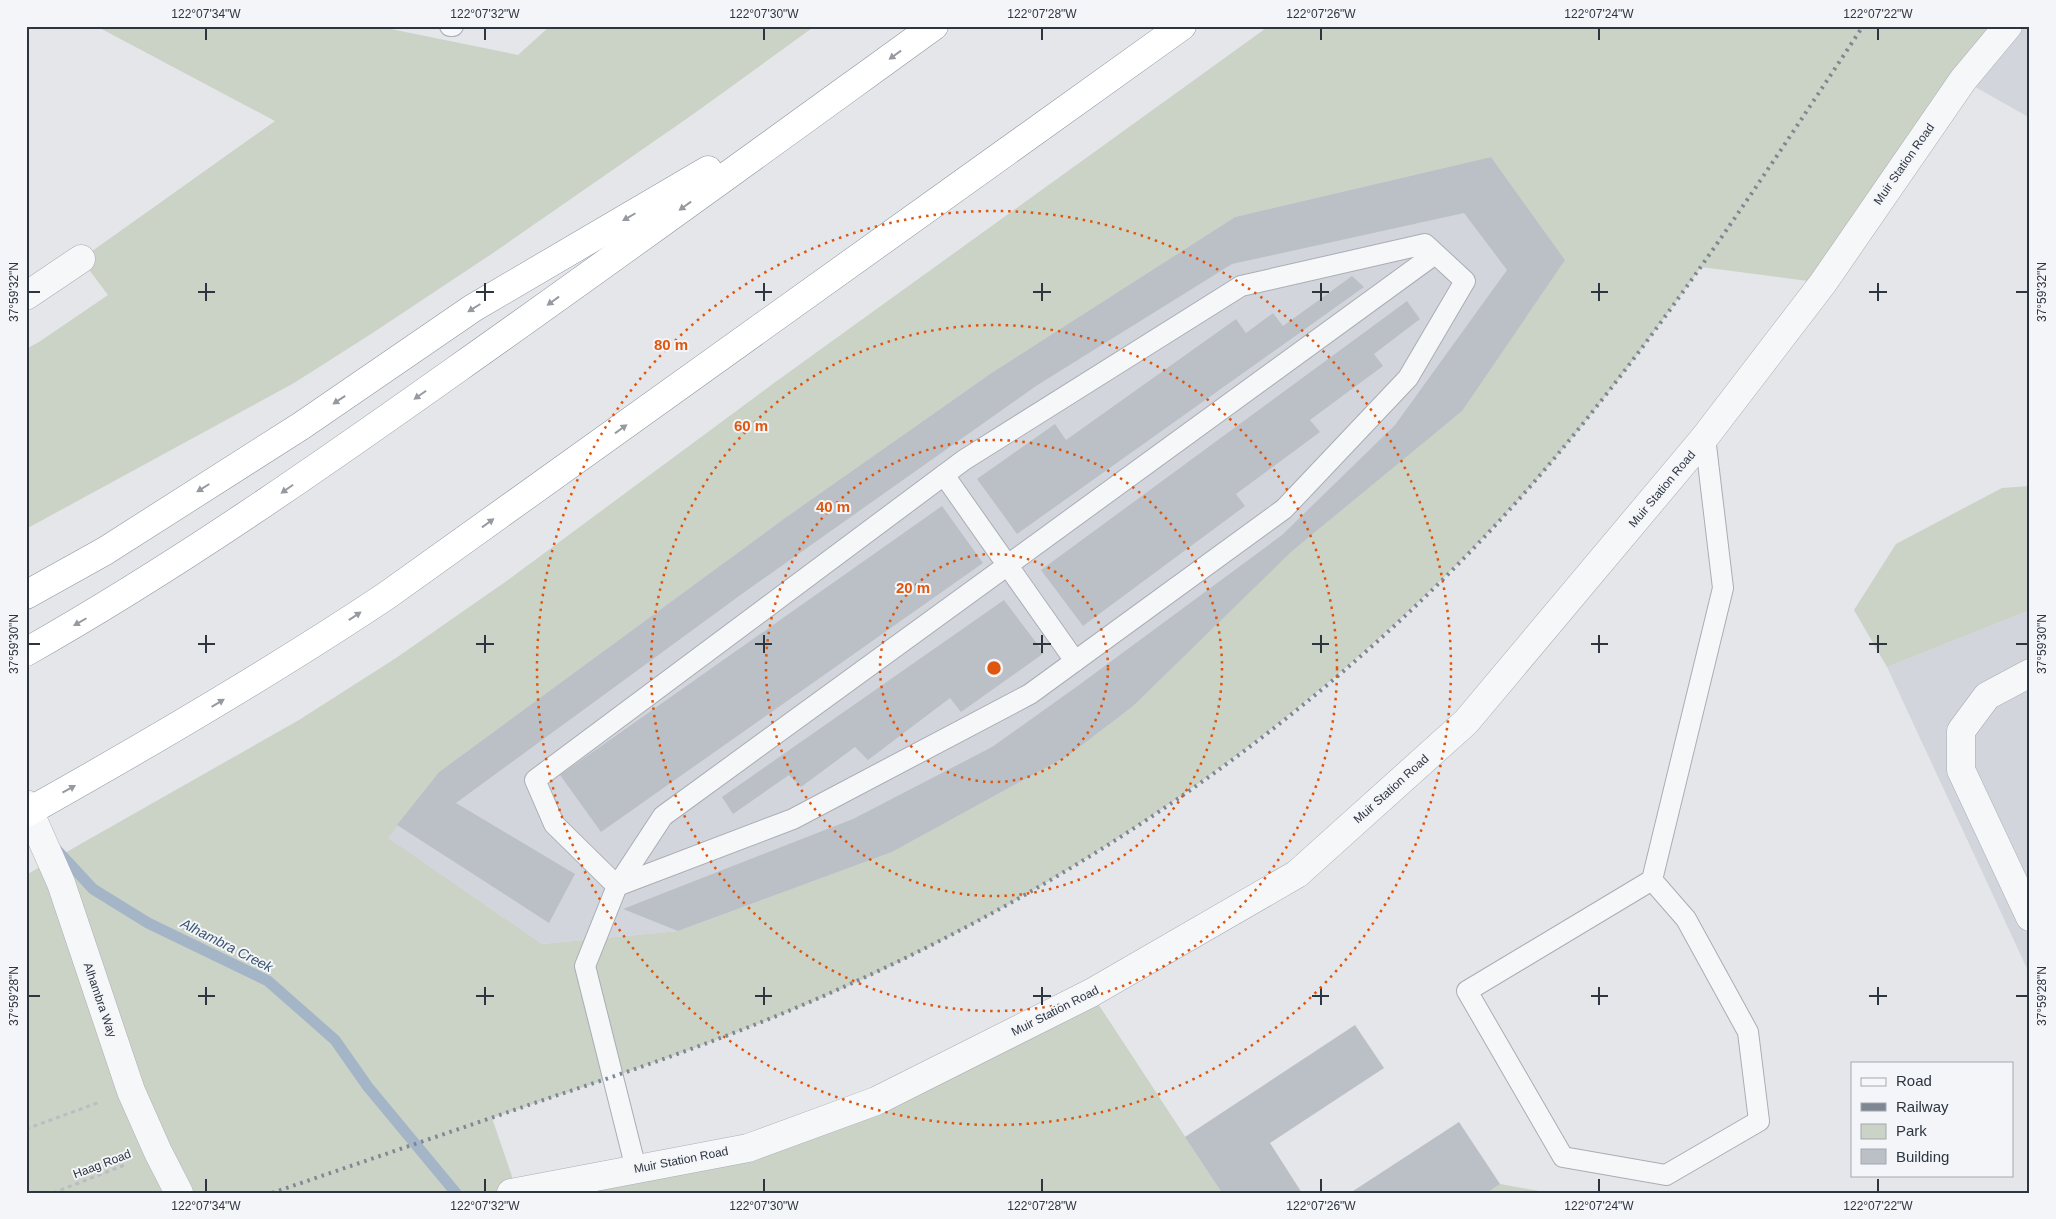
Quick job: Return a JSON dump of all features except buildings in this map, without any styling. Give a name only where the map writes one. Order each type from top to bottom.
[{"type":"highway","points":[[26,652],[122,596],[242,520],[338,454],[934,26]]},
{"type":"highway","points":[[26,813],[176,728],[314,644],[386,596],[1182,26]]},
{"type":"highway","points":[[26,595],[105,551],[301,426],[473,308],[852,86]]},
{"type":"street","name":"Muir Station Road","points":[[514,1192],[748,1148],[876,1101],[1092,993],[1297,874],[1466,722],[1705,437],[1823,283],[1962,80],[2008,26]]},
{"type":"street","points":[[26,296],[81,259]]},
{"type":"street","points":[[2030,673],[1987,696],[1961,731],[1961,770],[2030,918]]},
{"type":"street","name":"Alhambra Way","points":[[26,804],[60,883],[131,1090],[158,1152],[179,1193]]},
{"type":"lane","points":[[1426,244],[1465,281],[1408,378],[1284,510],[1030,694],[793,819],[617,886],[554,824],[535,780],[964,460],[1241,286],[1426,244]]},
{"type":"lane","points":[[636,1169],[585,966],[617,886],[663,816],[1436,254]]},
{"type":"lane","points":[[1652,880],[1686,919],[1748,1032],[1759,1121],[1666,1175],[1563,1157],[1467,991],[1652,880],[1723,588],[1705,437]]},
{"type":"lane","points":[[944,475],[1076,661]]},
{"type":"path","points":[[26,1129],[131,1090]]},
{"type":"path","name":"Haag Road","points":[[53,1193],[158,1152]]},
{"type":"shaded area","points":[[2008,26],[2030,26],[2030,118],[1963,80]]},
{"type":"shaded area","points":[[1491,157],[1565,260],[1462,411],[1132,707],[1069,755],[892,852],[678,931],[542,944],[387,838],[439,772],[785,518],[990,374],[1235,217]]},
{"type":"shaded area","points":[[2030,610],[2030,975],[1887,667]]},
{"type":"green space","points":[[96,26],[376,26],[518,55],[550,26],[815,26],[692,115],[493,253],[371,334],[294,383],[26,529],[26,349],[108,295],[81,259],[275,121]]},
{"type":"green space","points":[[1269,26],[2008,26],[1823,283],[1701,267],[1571,440],[1524,494],[1451,570],[1374,643],[1294,711],[1211,774],[1124,834],[1035,889],[943,940],[848,986],[716,1040],[492,1118],[517,1191],[747,1148],[1091,993],[1222,1193],[26,1193],[26,875],[299,720],[396,658],[508,580],[774,383]],"holes":[[[1491,157],[1565,260],[1132,707],[1069,755],[892,852],[678,931],[542,944],[388,838],[439,772],[785,518],[990,374],[1235,217]]]},
{"type":"green space","points":[[2030,486],[2030,610],[1887,667],[1854,610],[1896,544],[2002,488]]},
{"type":"green space","points":[[1500,1184],[1550,1193],[1487,1193]]},
{"type":"waterway","name":"Alhambra Creek","points":[[55,848],[93,889],[148,923],[268,981],[335,1040],[368,1087],[456,1193]]},
{"type":"railway","points":[[272,1193],[664,1059],[739,1031],[848,985],[943,939],[1036,888],[1127,833],[1214,773],[1299,709],[1379,640],[1456,566],[1528,489],[1619,378],[1662,321],[1744,204],[1863,26]]}]
